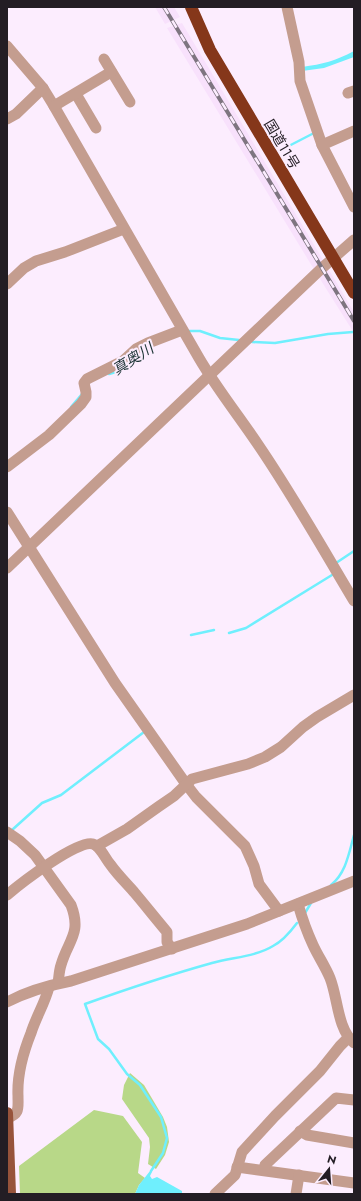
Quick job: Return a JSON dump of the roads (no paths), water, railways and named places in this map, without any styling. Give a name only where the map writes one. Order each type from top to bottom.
[{"type":"highway","name":"国道11号","points":[[192,7],[210,50],[354,294]]},
{"type":"main road","points":[[7,1113],[10,1194]]},
{"type":"street","points":[[287,7],[299,62],[300,81],[322,145],[354,207]]},
{"type":"street","points":[[7,46],[11,58],[42,88],[54,106],[209,376],[279,477],[354,601]]},
{"type":"street","points":[[104,59],[130,102]]},
{"type":"street","points":[[54,106],[111,72]]},
{"type":"street","points":[[7,119],[16,114],[42,88]]},
{"type":"street","points":[[76,94],[96,128]]},
{"type":"street","points":[[322,145],[354,131]]},
{"type":"street","points":[[7,284],[24,268],[36,261],[124,229]]},
{"type":"street","points":[[7,568],[322,268],[354,240]]},
{"type":"street","points":[[7,467],[49,435],[81,404],[86,397],[84,383],[87,379],[123,361],[136,349],[182,330]]},
{"type":"street","points":[[7,512],[115,683],[186,784],[196,797],[245,846],[254,866],[259,884],[280,911]]},
{"type":"street","points":[[97,846],[133,825],[174,796],[192,779],[248,764],[265,757],[282,748],[303,727],[317,717],[354,695]]},
{"type":"street","points":[[7,832],[20,841],[35,855],[71,905],[76,922],[74,933],[54,985],[31,1033],[23,1058],[18,1090],[17,1112],[14,1116],[7,1118]]},
{"type":"street","points":[[7,894],[44,868],[86,843],[92,843],[97,846],[112,867],[167,932],[167,942],[172,949]]},
{"type":"street","points":[[7,1002],[16,997],[71,981],[247,924],[354,881]]},
{"type":"street","points":[[215,1194],[235,1175],[242,1152],[275,1116],[320,1071],[340,1046],[351,1040],[334,997],[330,979],[312,944],[298,904]]},
{"type":"street","points":[[264,1170],[265,1165],[336,1098],[354,1100]]},
{"type":"street","points":[[300,1132],[307,1135],[354,1143]]},
{"type":"street","points":[[237,1167],[354,1183]]},
{"type":"street","points":[[296,1194],[299,1175]]},
{"type":"water","points":[[354,51],[354,57],[324,68],[302,71],[302,67],[329,62]]},
{"type":"water","points":[[150,1171],[152,1172],[150,1176],[152,1179],[157,1177],[182,1191],[182,1194],[135,1194],[139,1185]]},
{"type":"waterway","points":[[281,150],[314,133]]},
{"type":"waterway","name":"真奥川","points":[[188,331],[200,331],[220,338],[239,340]]},
{"type":"waterway","name":"真奥川","points":[[252,342],[275,343],[328,334],[353,332]]},
{"type":"waterway","name":"真奥川","points":[[109,374],[116,372],[122,367]]},
{"type":"waterway","name":"真奥川","points":[[71,407],[82,394]]},
{"type":"waterway","points":[[336,563],[354,551]]},
{"type":"waterway","points":[[229,633],[246,628],[332,575]]},
{"type":"waterway","points":[[191,635],[214,630]]},
{"type":"waterway","points":[[12,830],[42,803],[61,795],[144,732]]},
{"type":"waterway","points":[[331,885],[344,869],[354,835]]},
{"type":"waterway","points":[[305,913],[311,903]]},
{"type":"waterway","points":[[151,1171],[163,1153],[167,1138],[161,1117],[140,1085],[127,1074],[109,1049],[98,1039],[85,1004],[148,982],[220,961],[266,950],[277,944],[297,923]]},
{"type":"railway","points":[[164,7],[354,321]]}]
